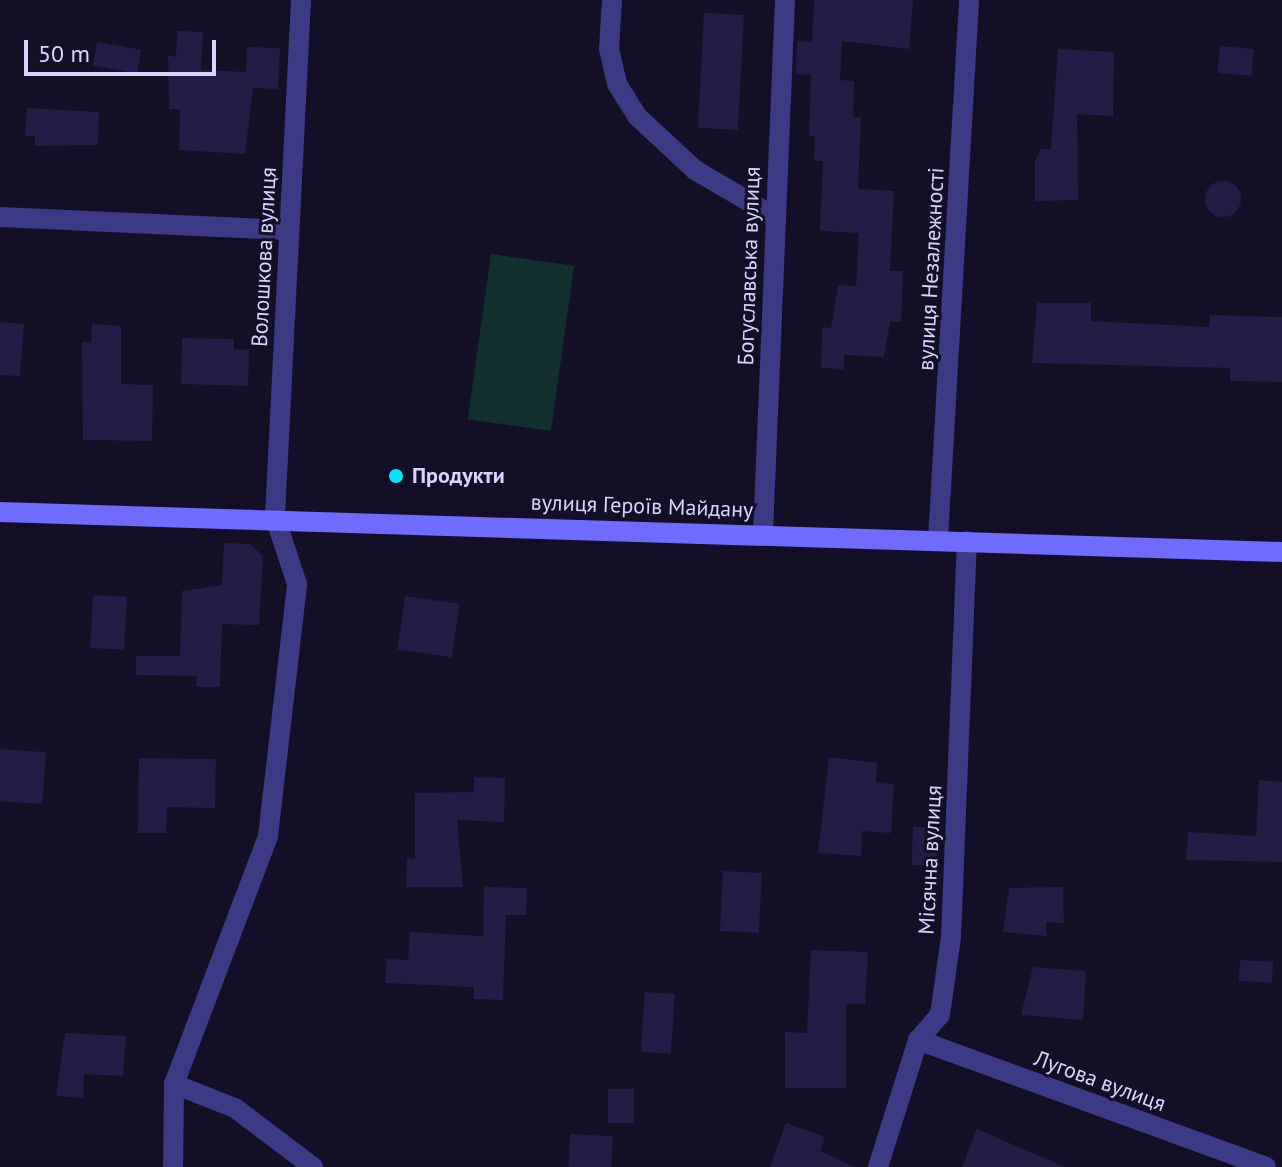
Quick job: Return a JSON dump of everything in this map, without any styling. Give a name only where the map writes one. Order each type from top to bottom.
[{"type":"street","name":"Волошкова вулиця","points":[[275,517],[301,0]]},
{"type":"street","points":[[612,0],[609,49],[617,84],[638,117],[695,170],[775,217]]},
{"type":"street","name":"Богуславська вулиця","points":[[763,534],[785,0]]},
{"type":"street","name":"вулиця Незалежності","points":[[938,540],[969,0]]},
{"type":"street","points":[[0,217],[289,230]]},
{"type":"street","name":"вулиця Героїв Майдану","points":[[0,512],[275,517],[1282,552]]},
{"type":"street","points":[[173,1167],[174,1084],[268,836],[297,584],[275,517]]},
{"type":"street","name":"Місячна вулиця","points":[[878,1167],[918,1040],[940,1015],[951,937],[967,541]]},
{"type":"street","name":"Лугова вулиця","points":[[918,1040],[1266,1167]]},
{"type":"street","points":[[174,1084],[235,1108],[313,1167]]},
{"type":"green space","points":[[491,254],[574,266],[551,431],[468,419]]},
{"type":"building","points":[[814,0],[913,0],[909,49],[842,41],[840,80],[854,81],[853,117],[861,117],[858,189],[894,191],[890,271],[903,271],[901,322],[890,322],[884,357],[844,355],[844,369],[821,368],[822,327],[831,328],[838,285],[856,286],[859,233],[820,231],[823,161],[814,161],[815,136],[809,136],[811,75],[796,74],[797,41],[812,42]]},
{"type":"building","points":[[704,13],[744,15],[738,130],[698,128]]},
{"type":"building","points":[[177,31],[203,32],[201,70],[246,72],[247,47],[280,48],[278,89],[253,88],[245,154],[179,150],[180,109],[169,109],[168,55],[176,57]]},
{"type":"building","points":[[97,42],[141,50],[137,73],[93,66]]},
{"type":"building","points":[[1220,46],[1254,49],[1252,76],[1218,73]]},
{"type":"building","points":[[1058,49],[1114,52],[1113,116],[1077,114],[1078,200],[1035,201],[1035,161],[1041,149],[1051,149]]},
{"type":"building","points":[[27,108],[99,112],[98,145],[35,146],[35,136],[25,136]]},
{"type":"building","points":[[1223,181],[1236,186],[1241,199],[1236,212],[1223,217],[1210,212],[1205,199],[1210,186]]},
{"type":"building","points":[[1037,303],[1091,303],[1091,321],[1209,327],[1210,315],[1282,317],[1282,382],[1230,381],[1230,368],[1032,363]]},
{"type":"building","points":[[0,322],[24,324],[20,376],[0,375]]},
{"type":"building","points":[[92,324],[121,326],[121,384],[153,385],[152,441],[83,440],[82,342],[91,343]]},
{"type":"building","points":[[182,338],[234,339],[234,349],[249,350],[248,386],[181,384]]},
{"type":"building","points":[[224,543],[250,544],[263,556],[259,625],[222,624],[220,687],[196,687],[197,676],[136,675],[136,656],[180,656],[182,591],[222,585]]},
{"type":"building","points":[[93,595],[127,597],[124,650],[90,648]]},
{"type":"building","points":[[405,596],[459,604],[452,657],[397,649]]},
{"type":"building","points":[[0,749],[46,752],[42,804],[0,801]]},
{"type":"building","points":[[829,757],[877,763],[876,783],[894,784],[891,833],[862,831],[861,856],[818,853]]},
{"type":"building","points":[[139,758],[216,759],[215,808],[167,807],[166,833],[138,833]]},
{"type":"building","points":[[474,777],[505,778],[504,822],[457,820],[463,887],[406,887],[407,858],[415,859],[415,793],[474,792]]},
{"type":"building","points":[[1259,780],[1282,782],[1282,862],[1186,860],[1188,832],[1256,836]]},
{"type":"building","points":[[913,827],[938,828],[937,866],[912,865]]},
{"type":"building","points":[[723,871],[762,873],[759,933],[720,931]]},
{"type":"building","points":[[484,887],[527,888],[526,915],[506,915],[503,1000],[474,999],[474,987],[385,983],[387,959],[408,960],[410,932],[483,936]]},
{"type":"building","points":[[1063,887],[1064,923],[1046,922],[1047,936],[1003,932],[1009,888]]},
{"type":"building","points":[[811,950],[868,952],[865,1004],[846,1004],[846,1088],[785,1088],[785,1032],[807,1033]]},
{"type":"building","points":[[1240,960],[1273,962],[1272,983],[1239,981]]},
{"type":"building","points":[[1033,967],[1086,971],[1083,1020],[1021,1015]]},
{"type":"building","points":[[645,992],[675,994],[671,1054],[641,1052]]},
{"type":"building","points":[[65,1033],[126,1036],[123,1076],[84,1074],[83,1098],[56,1096]]},
{"type":"building","points":[[608,1089],[634,1089],[634,1123],[608,1123]]},
{"type":"building","points":[[786,1123],[825,1137],[820,1151],[855,1167],[770,1167]]},
{"type":"building","points":[[977,1129],[1065,1167],[962,1167]]},
{"type":"building","points":[[570,1134],[613,1136],[611,1167],[568,1167]]},
{"type":"place","name":"Продукти","points":[[396,476]]}]
